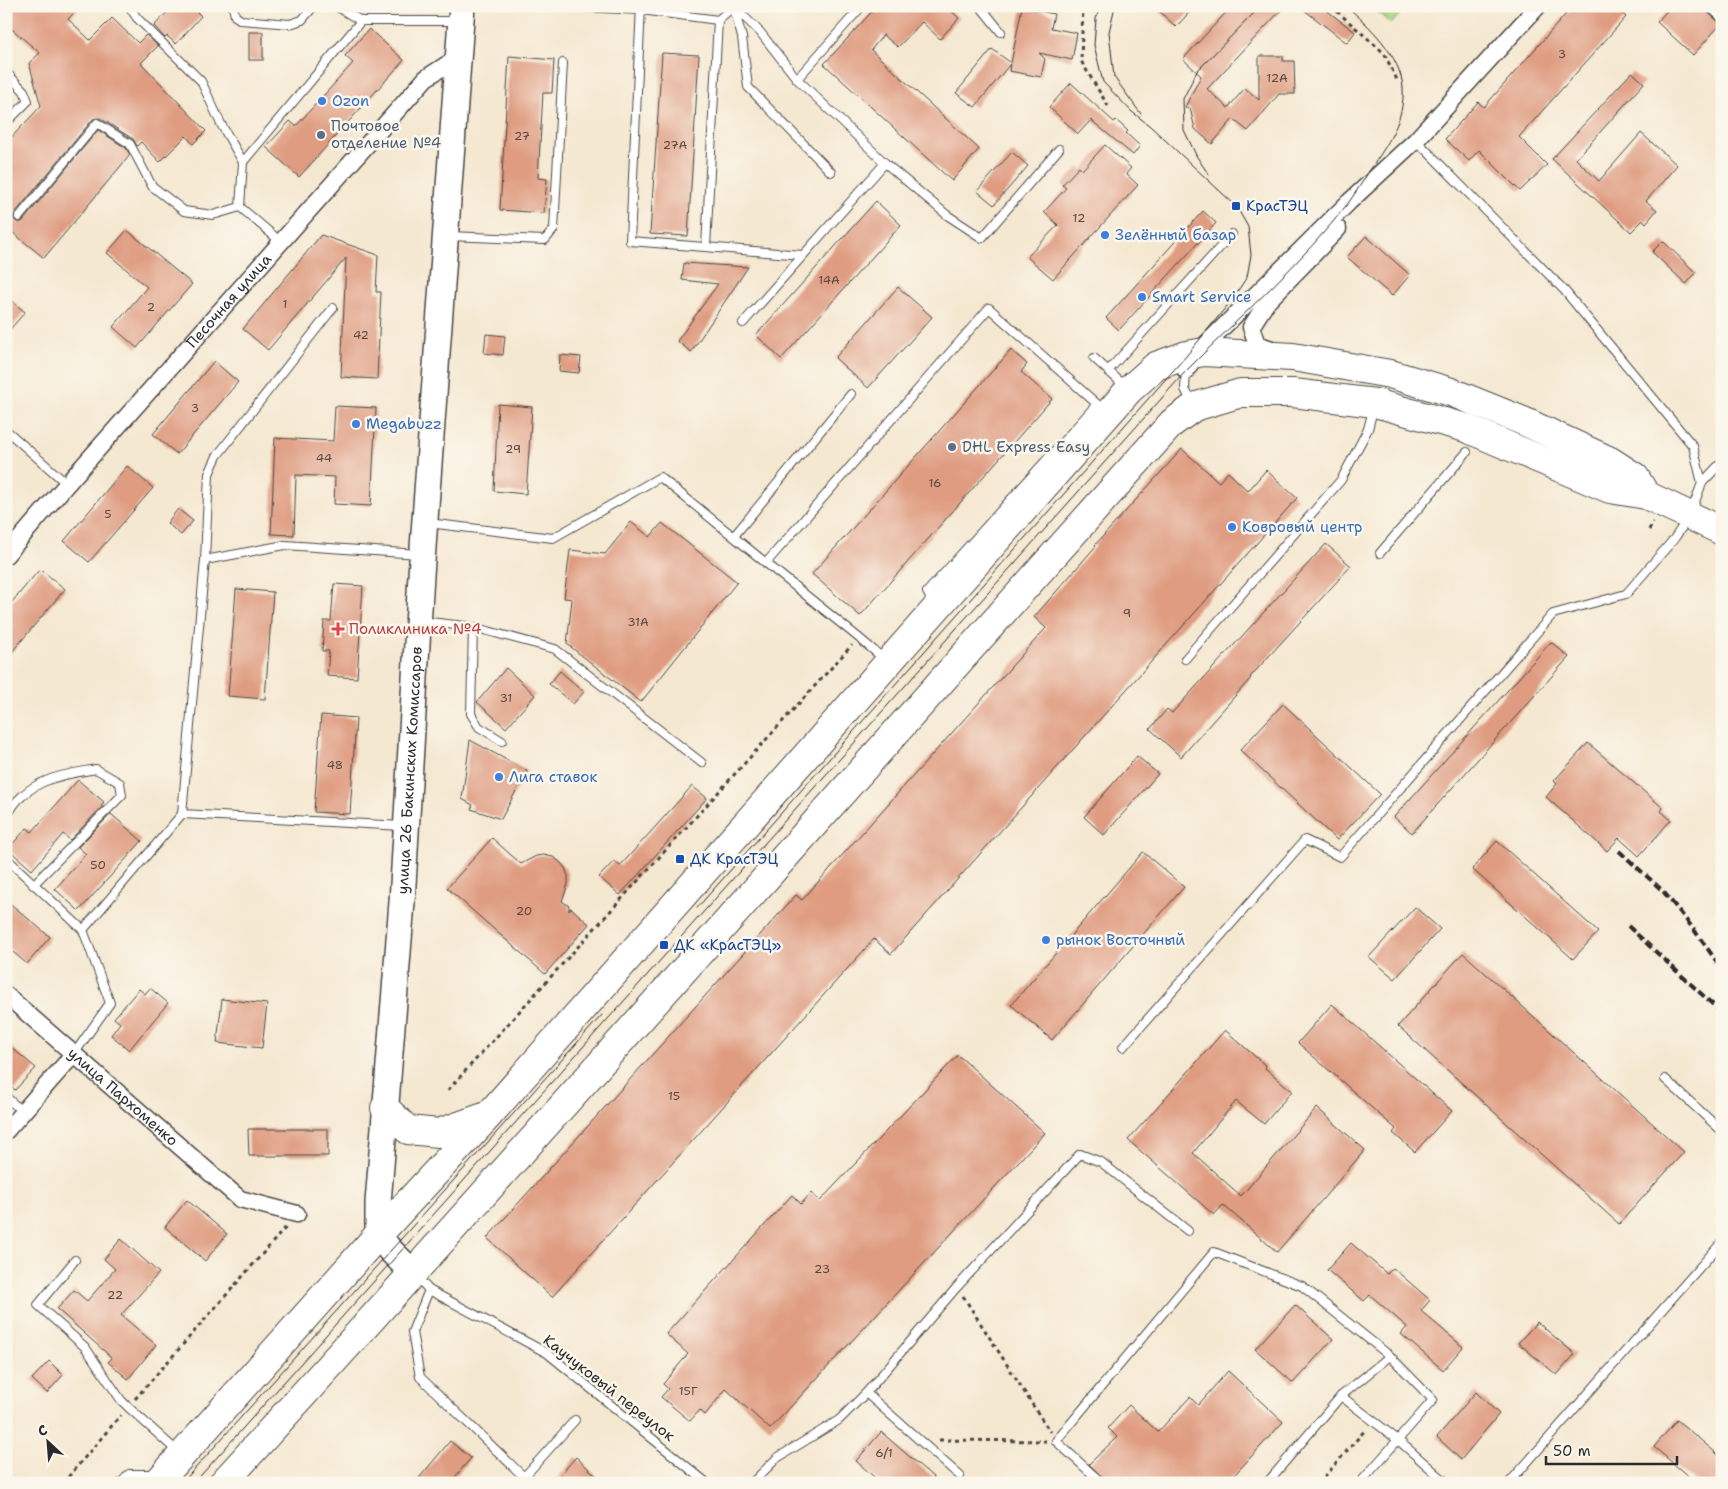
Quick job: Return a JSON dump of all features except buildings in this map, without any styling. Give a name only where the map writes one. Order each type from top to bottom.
[{"type":"highway","points":[[168,1470],[378,1235],[488,1116],[937,609],[1102,409],[1129,390],[1156,366],[1187,355],[1191,362],[1204,352],[1293,357],[1390,374],[1451,392],[1610,461],[1635,478],[1646,495]]},
{"type":"highway","points":[[223,1483],[421,1282],[898,727],[1172,423],[1194,407],[1241,393],[1293,392],[1374,403],[1466,428],[1610,489],[1646,495],[1722,531]]},
{"type":"highway","points":[[385,1108],[408,1130],[439,1133],[488,1116]]},
{"type":"main road","name":"улица 26 Бакинских Комиссаров","points":[[378,1235],[378,1203],[402,902],[423,554],[462,14]]},
{"type":"main road","points":[[378,1235],[421,1282]]},
{"type":"street","points":[[1293,357],[1257,344],[1251,327],[1267,302],[1372,194],[1416,140],[1538,6]]},
{"type":"street","name":"Песочная улица","points":[[6,555],[426,78],[460,56]]},
{"type":"street","points":[[1191,362],[1349,202],[1416,140]]},
{"type":"street","name":"улица Пархоменко","points":[[6,995],[240,1199],[297,1214]]},
{"type":"street","points":[[6,1131],[74,1054]]},
{"type":"lane","points":[[130,6],[137,18],[202,81],[221,124],[243,162],[240,207]]},
{"type":"lane","points":[[233,6],[235,16],[241,20],[290,24],[302,20],[314,6]]},
{"type":"lane","points":[[336,6],[361,21],[462,14]]},
{"type":"lane","points":[[563,6],[641,8],[718,20]]},
{"type":"lane","points":[[797,79],[862,6]]},
{"type":"lane","points":[[980,6],[1001,32]]},
{"type":"lane","points":[[1709,6],[1722,18]]},
{"type":"lane","points":[[734,7],[760,32],[797,79],[885,163],[947,215],[982,238],[1059,149]]},
{"type":"lane","points":[[706,247],[718,20],[734,7]]},
{"type":"lane","points":[[734,7],[742,37],[748,87],[831,172]]},
{"type":"lane","points":[[641,8],[630,241],[803,256]]},
{"type":"lane","points":[[243,162],[361,21]]},
{"type":"lane","points":[[447,236],[545,240],[554,230],[563,63]]},
{"type":"lane","points":[[6,72],[24,91],[28,101],[6,123]]},
{"type":"lane","points":[[19,216],[97,123],[130,144],[152,186],[184,211],[212,215],[240,207]]},
{"type":"lane","points":[[1416,140],[1564,290],[1693,446],[1702,483]]},
{"type":"lane","points":[[743,323],[885,163]]},
{"type":"lane","points":[[240,207],[281,242]]},
{"type":"lane","points":[[1108,371],[1232,234]]},
{"type":"lane","points":[[83,930],[182,814],[205,560],[209,474],[216,456],[333,308]]},
{"type":"lane","points":[[766,563],[989,308],[1102,409]]},
{"type":"lane","points":[[1094,358],[1129,390]]},
{"type":"lane","points":[[1191,362],[1185,389],[1194,407]]},
{"type":"lane","points":[[734,536],[851,394]]},
{"type":"lane","points":[[1185,659],[1341,480],[1368,429],[1374,403]]},
{"type":"lane","points":[[6,430],[67,484]]},
{"type":"lane","points":[[1380,552],[1467,452]]},
{"type":"lane","points":[[1123,1047],[1305,840],[1340,857],[1553,614],[1626,594],[1674,539],[1690,515],[1702,483],[1721,464]]},
{"type":"lane","points":[[426,523],[553,538],[660,477],[888,663]]},
{"type":"lane","points":[[205,560],[284,545],[423,554]]},
{"type":"lane","points":[[419,621],[473,627],[555,649],[702,763]]},
{"type":"lane","points":[[473,627],[471,714],[479,727],[502,740]]},
{"type":"lane","points":[[6,818],[19,798],[36,784],[67,774],[96,769],[120,783],[122,795],[33,885]]},
{"type":"lane","points":[[182,814],[407,826]]},
{"type":"lane","points":[[6,858],[83,930],[110,1003],[74,1054]]},
{"type":"lane","points":[[1665,1079],[1722,1131]]},
{"type":"lane","points":[[6,1097],[23,1112]]},
{"type":"lane","points":[[752,1483],[777,1458],[840,1420],[866,1393],[957,1287],[1080,1154],[1101,1162],[1188,1230]]},
{"type":"lane","points":[[1509,1483],[1722,1242]]},
{"type":"lane","points":[[1102,1483],[1056,1441],[1214,1252],[1302,1286],[1390,1356],[1433,1400],[1360,1483]]},
{"type":"lane","points":[[75,1260],[38,1305],[85,1346],[121,1400],[128,1407],[168,1470],[128,1474],[121,1483]]},
{"type":"lane","points":[[421,1282],[412,1332],[420,1377],[522,1480],[575,1420]]},
{"type":"lane","name":"Каучуковый переулок","points":[[421,1282],[547,1353],[706,1483]]},
{"type":"lane","points":[[1268,1483],[1341,1396],[1390,1356]]},
{"type":"lane","points":[[866,1393],[960,1476]]},
{"type":"lane","points":[[1341,1396],[1398,1440],[1447,1483]]},
{"type":"path","points":[[1083,6],[1081,61],[1108,106]]},
{"type":"path","points":[[1331,6],[1384,53],[1398,82]]},
{"type":"path","points":[[448,1090],[859,638]]},
{"type":"path","points":[[63,1483],[297,1214]]},
{"type":"path","points":[[957,1287],[1056,1441]]},
{"type":"path","points":[[1319,1483],[1372,1421]]},
{"type":"path","points":[[936,1440],[1056,1441]]},
{"type":"green space","points":[[1371,6],[1407,6],[1391,24]]},
{"type":"tram line","points":[[697,908],[1187,355],[1231,301],[1247,277],[1251,255],[1248,227],[1236,206],[1150,126],[1131,111],[1103,82],[1094,45],[1096,19],[1100,6]]},
{"type":"tram line","points":[[1115,6],[1109,32],[1114,77],[1141,114]]},
{"type":"tram line","points":[[1209,175],[1197,157],[1184,130],[1183,99],[1197,71],[1261,6]]},
{"type":"tram line","points":[[194,1483],[1186,371],[1291,268],[1331,225],[1349,202],[1394,132],[1401,111],[1403,88],[1401,76],[1390,53],[1374,32],[1346,6]]},
{"type":"tram line","points":[[182,1483],[602,1015]]},
{"type":"railway","points":[[1619,851],[1663,891],[1722,969]]},
{"type":"railway","points":[[1628,926],[1722,1013]]},
{"type":"place","name":"Ozon","points":[[322,101]]},
{"type":"place","name":"Почтовое отделение №4","points":[[321,135]]},
{"type":"place","name":"КрасТЭЦ","points":[[1236,206]]},
{"type":"place","name":"Зелённый базар","points":[[1105,235]]},
{"type":"place","name":"Smart Service","points":[[1142,297]]},
{"type":"place","name":"Megabuzz","points":[[356,424]]},
{"type":"place","name":"DHL Express Easy","points":[[952,447]]},
{"type":"place","name":"Ковровый центр","points":[[1232,527]]},
{"type":"place","name":"Поликлиника №4","points":[[338,629]]},
{"type":"place","name":"Лига ставок","points":[[499,777]]},
{"type":"place","name":"ДК КрасТЭЦ","points":[[680,859]]},
{"type":"place","name":"рынок Восточный","points":[[1046,940]]},
{"type":"place","name":"ДК «КрасТЭЦ»","points":[[664,945]]}]
